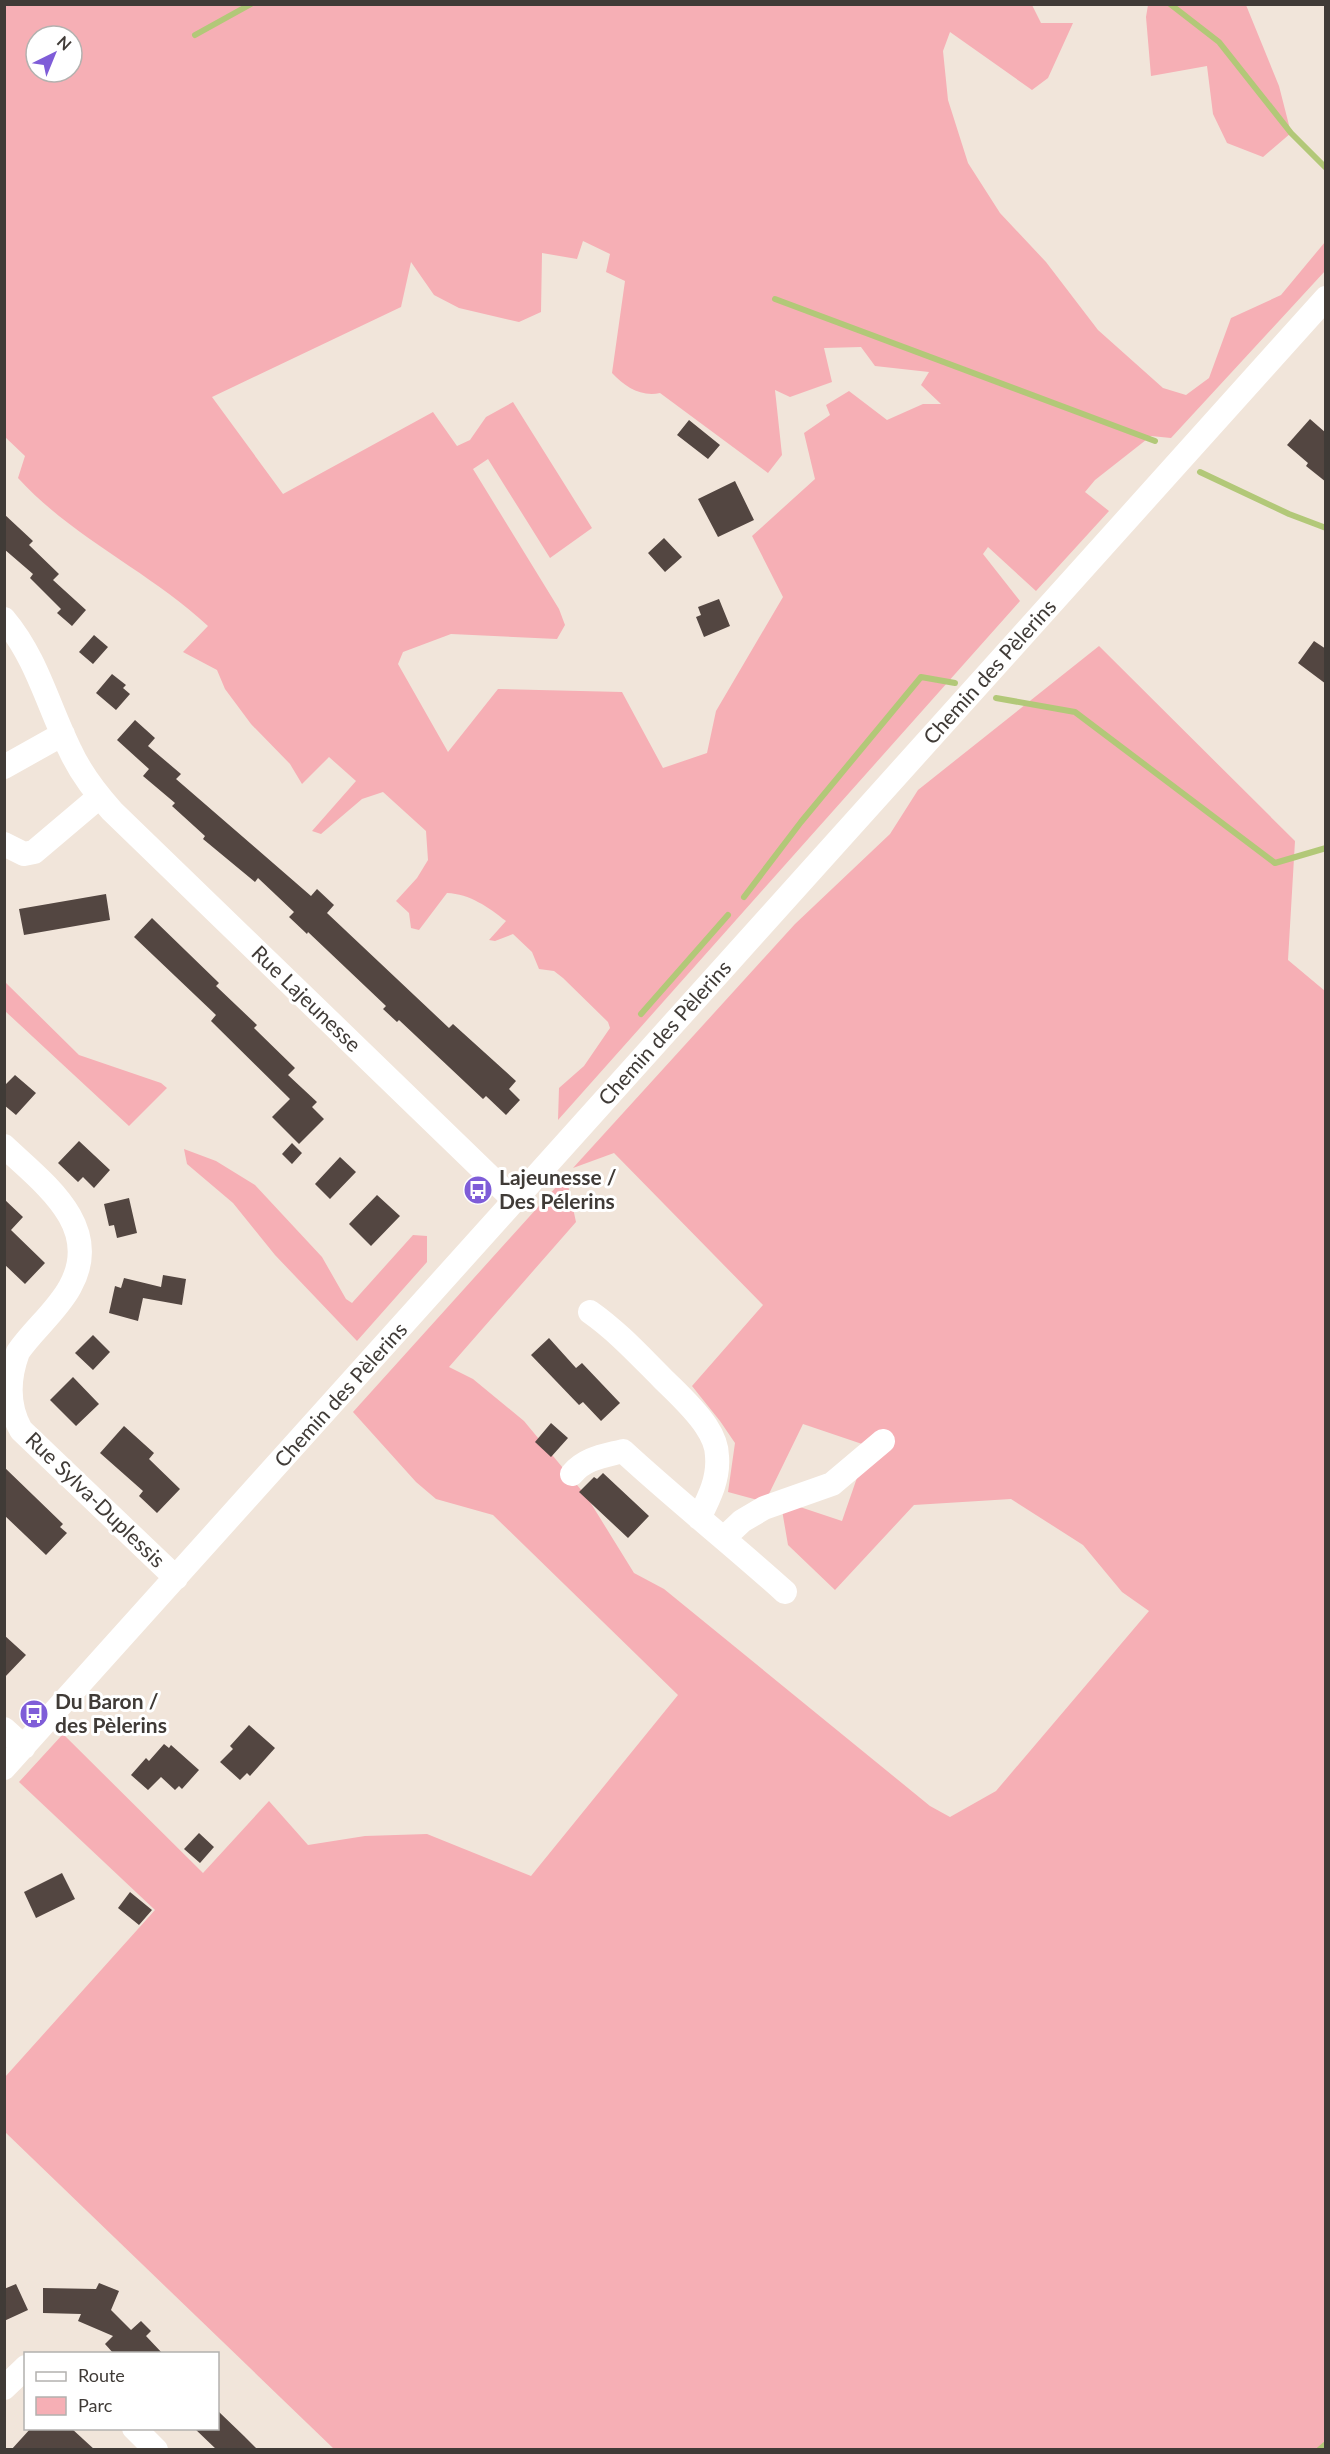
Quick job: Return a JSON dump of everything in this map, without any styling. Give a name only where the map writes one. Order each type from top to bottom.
[{"type":"street","name":"Chemin des Pèlerins","points":[[4,1768],[1326,298]]},
{"type":"street","name":"Rue Lajeunesse","points":[[4,619],[43,682],[70,751],[99,797],[514,1200]]},
{"type":"street","points":[[4,767],[63,734]]},
{"type":"street","points":[[4,844],[24,854],[34,852],[99,797]]},
{"type":"street","name":"Rue Sylva-Duplessis","points":[[4,1146],[63,1202],[72,1216],[80,1247],[78,1266],[70,1287],[26,1340],[13,1365],[9,1394],[14,1417],[21,1430],[176,1578]]},
{"type":"street","points":[[590,1312],[637,1353],[691,1407],[710,1432],[716,1448],[717,1472],[713,1488],[699,1518]]},
{"type":"street","points":[[725,1537],[742,1521],[764,1508],[832,1484],[883,1441]]},
{"type":"street","points":[[572,1474],[591,1459],[623,1452],[699,1518],[725,1537],[785,1592]]},
{"type":"street","points":[[4,1729],[24,1747]]},
{"type":"street","points":[[4,2388],[24,2369]]},
{"type":"street","points":[[136,2430],[156,2450]]},
{"type":"green space","points":[[4,5],[1032,5],[1041,23],[1073,23],[1048,78],[1032,90],[950,32],[943,51],[948,100],[968,163],[1000,213],[1046,262],[1098,330],[1163,388],[1186,395],[1209,378],[1231,318],[1281,295],[1325,242],[1325,271],[1171,438],[1151,436],[1095,480],[1085,492],[1109,511],[1036,591],[988,547],[983,554],[1020,601],[558,1120],[559,1088],[584,1066],[610,1028],[608,1022],[554,971],[539,969],[532,952],[513,934],[495,941],[489,940],[506,921],[471,899],[447,893],[419,930],[411,928],[409,913],[396,901],[417,878],[428,860],[426,831],[383,792],[362,799],[321,834],[312,831],[356,781],[329,757],[302,784],[290,764],[251,724],[225,689],[217,670],[183,652],[208,626],[161,588],[87,537],[40,500],[18,478],[25,456],[4,436]],"holes":[[[583,241],[610,254],[606,272],[625,281],[612,373],[634,390],[646,394],[660,393],[768,473],[782,455],[775,390],[790,397],[832,382],[824,348],[861,347],[875,366],[929,372],[921,385],[941,404],[923,404],[887,420],[849,391],[826,405],[830,415],[804,433],[815,479],[752,536],[783,597],[716,711],[707,753],[663,768],[622,692],[498,689],[448,752],[398,664],[403,652],[451,634],[557,639],[565,625],[559,609],[473,469],[488,459],[550,558],[592,528],[513,402],[486,417],[470,440],[457,446],[433,412],[283,494],[212,397],[401,307],[411,262],[434,295],[459,308],[519,322],[541,312],[542,253],[577,259]]]},
{"type":"green space","points":[[1148,5],[1246,5],[1279,86],[1291,133],[1263,157],[1227,143],[1213,114],[1207,66],[1151,76],[1146,17]]},
{"type":"green space","points":[[1099,646],[1295,841],[1288,960],[1325,991],[1325,2449],[334,2449],[5,2132],[5,2077],[155,1910],[19,1782],[63,1734],[203,1873],[269,1801],[308,1845],[365,1836],[427,1834],[531,1876],[678,1695],[493,1515],[436,1499],[416,1482],[353,1412],[566,1176],[576,1222],[449,1367],[473,1379],[524,1421],[587,1497],[634,1573],[664,1589],[930,1806],[950,1817],[996,1791],[1149,1611],[1122,1592],[1083,1545],[1011,1499],[914,1505],[835,1590],[788,1545],[782,1510],[788,1503],[842,1521],[868,1446],[803,1424],[765,1502],[728,1492],[735,1443],[692,1386],[763,1305],[614,1153],[573,1168],[795,924],[890,834],[918,790]]},
{"type":"green space","points":[[5,982],[79,1055],[161,1083],[167,1088],[129,1126],[5,1011]]},
{"type":"green space","points":[[184,1149],[216,1161],[255,1185],[322,1257],[346,1299],[352,1303],[413,1235],[427,1236],[427,1262],[357,1341],[275,1255],[233,1203],[187,1164]]},
{"type":"building","points":[[1310,419],[1326,433],[1326,482],[1306,466],[1308,463],[1287,445]]},
{"type":"building","points":[[689,420],[720,445],[708,459],[677,435]]},
{"type":"building","points":[[735,481],[754,520],[718,537],[698,499]]},
{"type":"building","points":[[4,514],[33,541],[29,545],[59,574],[53,580],[86,610],[72,626],[57,613],[61,609],[30,578],[33,574],[4,549]]},
{"type":"building","points":[[664,538],[682,557],[665,572],[648,553]]},
{"type":"building","points":[[719,599],[730,626],[704,637],[696,617],[701,615],[698,607]]},
{"type":"building","points":[[94,635],[108,647],[93,664],[79,652]]},
{"type":"building","points":[[1314,641],[1326,649],[1326,684],[1298,663]]},
{"type":"building","points":[[112,674],[126,685],[123,688],[130,694],[116,710],[96,693]]},
{"type":"building","points":[[135,720],[155,738],[148,746],[181,774],[176,779],[311,896],[317,889],[334,905],[327,913],[449,1028],[453,1024],[516,1081],[509,1089],[520,1100],[506,1115],[486,1096],[483,1099],[399,1020],[397,1022],[383,1009],[386,1006],[289,917],[294,912],[258,878],[255,882],[203,839],[205,836],[172,806],[175,803],[143,776],[149,769],[117,740]]},
{"type":"building","points":[[106,894],[110,920],[24,935],[19,909]]},
{"type":"building","points":[[152,918],[219,983],[216,986],[257,1025],[254,1028],[295,1068],[288,1075],[317,1102],[312,1107],[324,1119],[299,1144],[272,1117],[290,1099],[211,1021],[216,1015],[134,937]]},
{"type":"building","points":[[15,1075],[36,1093],[16,1115],[4,1105],[4,1086]]},
{"type":"building","points":[[79,1141],[110,1170],[94,1188],[83,1177],[78,1182],[58,1163]]},
{"type":"building","points":[[292,1143],[302,1153],[292,1164],[282,1154]]},
{"type":"building","points":[[340,1157],[356,1172],[330,1199],[315,1184]]},
{"type":"building","points":[[377,1195],[400,1216],[371,1246],[349,1224]]},
{"type":"building","points":[[129,1198],[137,1233],[117,1238],[114,1225],[109,1226],[104,1204]]},
{"type":"building","points":[[4,1199],[23,1217],[11,1230],[45,1263],[25,1284],[4,1264]]},
{"type":"building","points":[[163,1275],[186,1279],[182,1305],[143,1298],[138,1321],[109,1313],[115,1286],[121,1288],[124,1278],[161,1287]]},
{"type":"building","points":[[93,1335],[110,1352],[93,1370],[75,1353]]},
{"type":"building","points":[[549,1338],[576,1368],[582,1363],[620,1403],[601,1421],[583,1402],[579,1405],[531,1355]]},
{"type":"building","points":[[73,1377],[99,1404],[76,1426],[50,1400]]},
{"type":"building","points":[[551,1423],[568,1438],[551,1457],[535,1442]]},
{"type":"building","points":[[124,1426],[154,1453],[149,1459],[180,1489],[157,1513],[139,1496],[143,1491],[100,1453]]},
{"type":"building","points":[[4,1467],[63,1524],[60,1527],[67,1533],[46,1555],[4,1515]]},
{"type":"building","points":[[603,1473],[649,1516],[628,1538],[579,1492],[594,1477],[597,1479]]},
{"type":"building","points":[[4,1635],[26,1655],[4,1678]]},
{"type":"building","points":[[249,1725],[275,1748],[250,1776],[247,1773],[240,1780],[220,1762],[233,1749],[230,1746]]},
{"type":"building","points":[[164,1744],[169,1748],[171,1745],[199,1770],[182,1789],[179,1786],[175,1790],[161,1777],[148,1790],[131,1775],[146,1758],[149,1761]]},
{"type":"building","points":[[199,1833],[214,1847],[200,1863],[184,1849]]},
{"type":"building","points":[[62,1873],[75,1899],[36,1918],[24,1892]]},
{"type":"building","points":[[130,1892],[152,1910],[139,1925],[118,1908]]},
{"type":"building","points":[[99,2283],[119,2291],[111,2310],[131,2330],[141,2321],[151,2331],[146,2336],[161,2352],[112,2352],[105,2344],[113,2336],[78,2321],[81,2314],[43,2313],[43,2288],[96,2289]]},
{"type":"building","points":[[16,2284],[28,2310],[4,2321],[4,2289]]},
{"type":"building","points":[[219,2412],[258,2450],[217,2450],[196,2430],[219,2430]]},
{"type":"building","points":[[29,2430],[73,2430],[95,2450],[11,2450]]},
{"type":"waterway","points":[[195,35],[251,4]]},
{"type":"waterway","points":[[1170,4],[1219,42],[1291,133],[1326,168]]},
{"type":"waterway","points":[[775,299],[1155,441]]},
{"type":"waterway","points":[[1200,472],[1289,514],[1326,528]]},
{"type":"waterway","points":[[744,897],[801,822],[921,677],[955,683]]},
{"type":"waterway","points":[[996,698],[1075,712],[1275,863],[1326,848]]},
{"type":"waterway","points":[[641,1014],[728,915]]},
{"type":"waterway","points":[[1319,2450],[1326,2444]]},
{"type":"place","name":"Lajeunesse / Des Pélerins","points":[[478,1190]]},
{"type":"place","name":"Du Baron / des Pèlerins","points":[[34,1714]]}]
